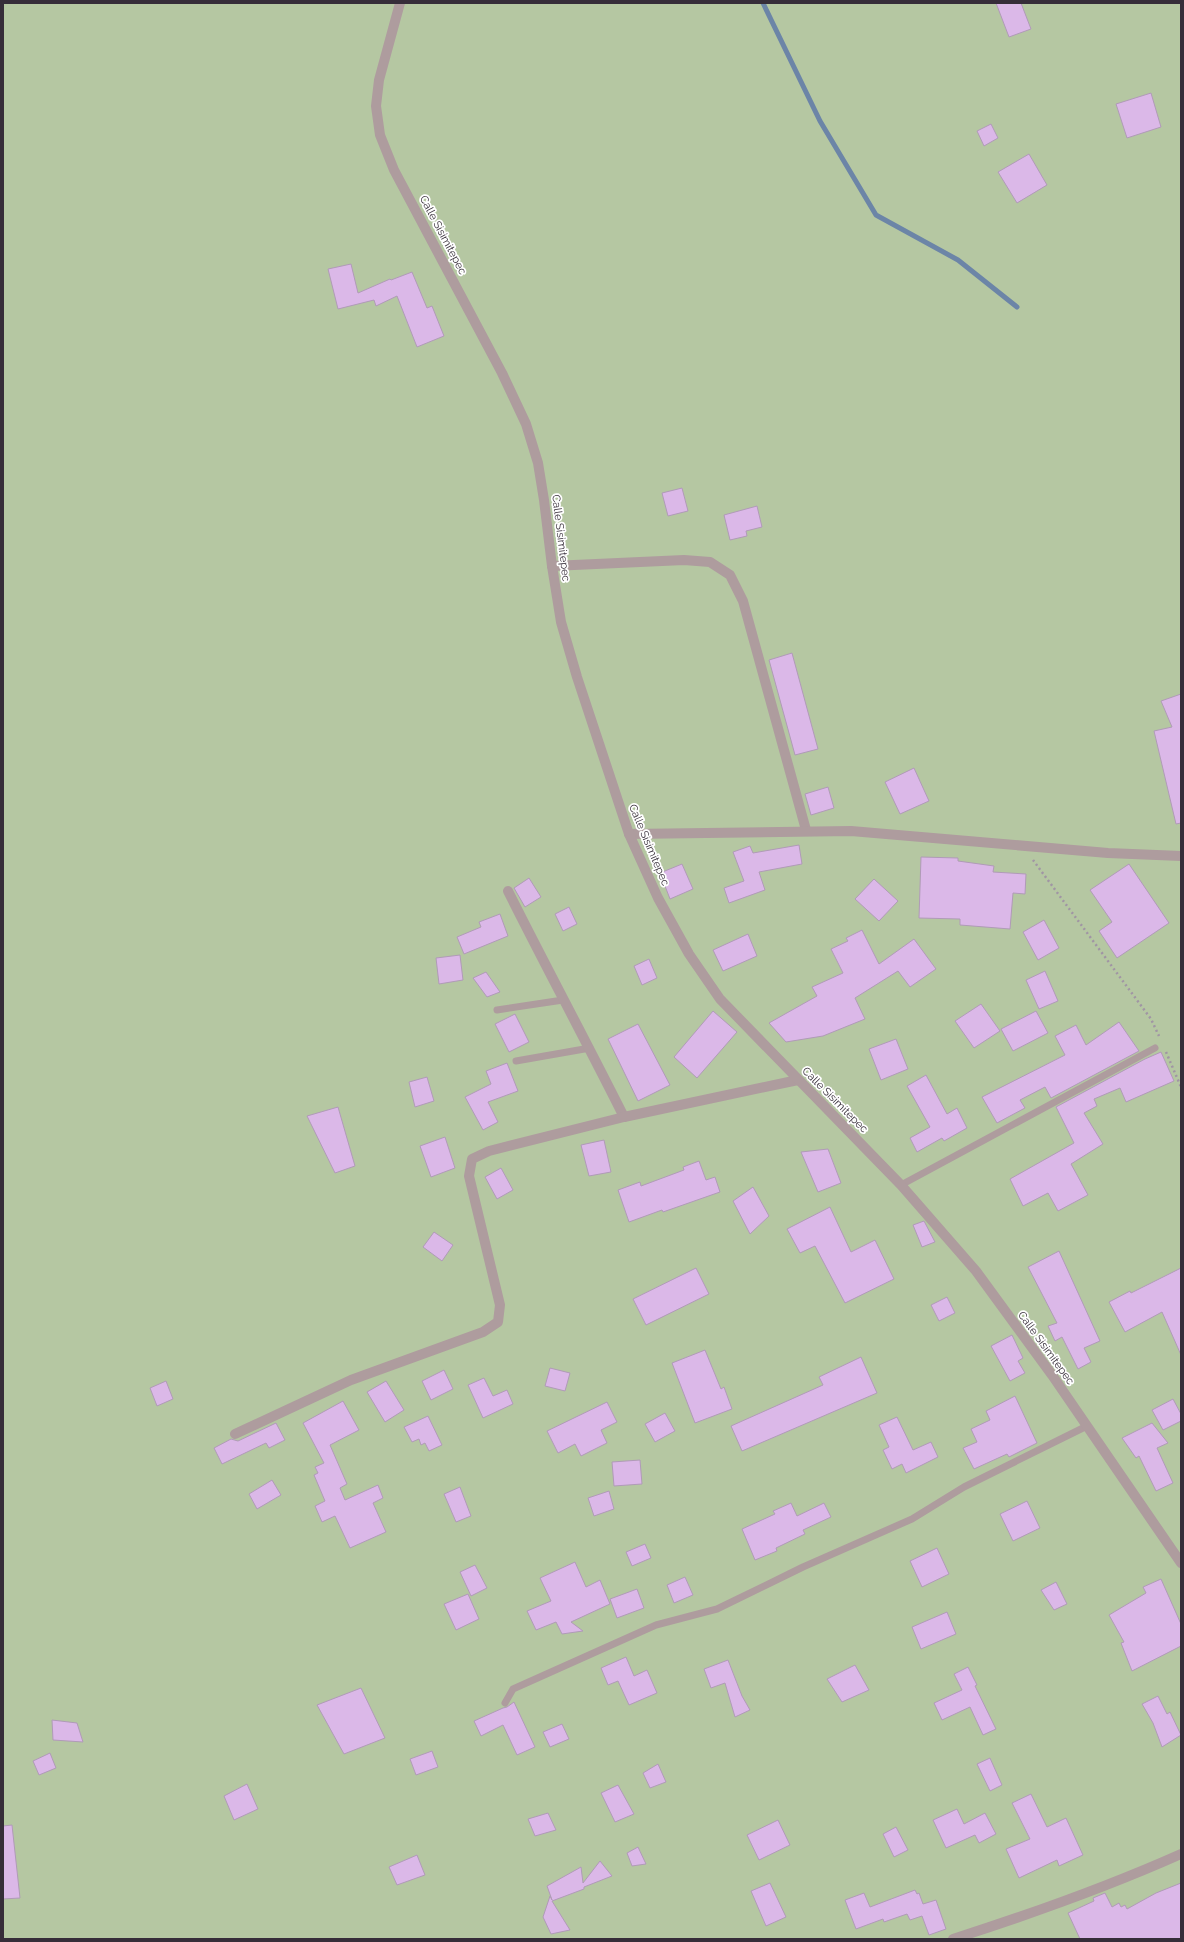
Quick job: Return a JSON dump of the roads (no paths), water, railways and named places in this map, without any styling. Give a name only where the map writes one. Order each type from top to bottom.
[{"type":"street","name":"Calle Sisimitepec","points":[[400,3],[379,80],[376,106],[380,135],[394,170],[502,373],[526,424],[538,462],[561,622],[577,677],[629,834],[658,898],[689,954],[720,999],[901,1185],[976,1271],[1087,1426],[1181,1563]]},
{"type":"street","points":[[552,566],[684,560],[710,562],[730,575],[743,601],[806,830]]},
{"type":"street","points":[[629,834],[806,830],[851,831],[1108,853],[1181,856]]},
{"type":"street","points":[[508,891],[563,1000],[590,1048],[624,1117]]},
{"type":"street","points":[[235,1434],[351,1380],[483,1332],[498,1322],[500,1306],[469,1176],[472,1159],[489,1151],[624,1117],[798,1080]]},
{"type":"street","points":[[953,1939],[1031,1914],[1137,1874],[1181,1854]]},
{"type":"lane","points":[[497,1010],[563,1000]]},
{"type":"lane","points":[[516,1061],[590,1048]]},
{"type":"lane","points":[[901,1185],[1155,1048]]},
{"type":"lane","points":[[505,1703],[513,1689],[656,1625],[717,1609],[803,1566],[912,1519],[964,1487],[1087,1426]]},
{"type":"waterway","points":[[763,3],[820,121],[876,215],[958,260],[1017,307]]}]
